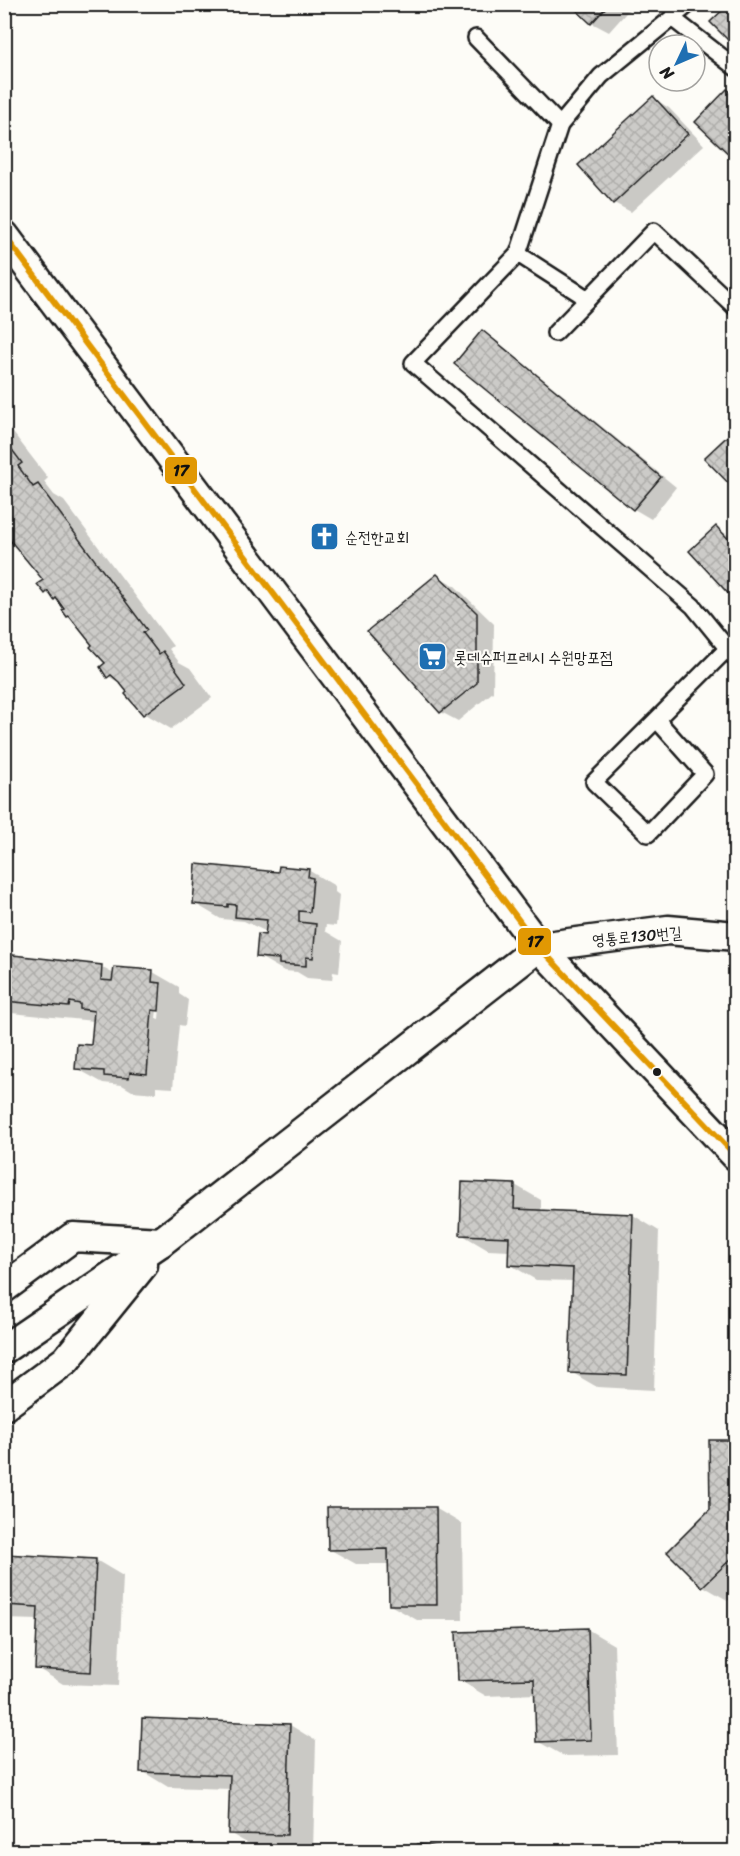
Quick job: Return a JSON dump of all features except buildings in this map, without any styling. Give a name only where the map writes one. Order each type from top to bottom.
[{"type":"street","points":[[4,235],[539,946],[735,1156]]},
{"type":"street","name":"영통로130번길","points":[[539,946],[668,930],[735,936]]},
{"type":"street","points":[[4,1349],[161,1242],[539,946]]},
{"type":"street","points":[[4,1288],[73,1237],[161,1242]]},
{"type":"street","points":[[4,1406],[66,1360],[161,1242]]},
{"type":"lane","points":[[657,720],[705,774],[648,834],[594,782],[657,720],[731,654],[693,606],[413,363],[518,254],[560,125],[601,76],[689,4]]},
{"type":"lane","points":[[672,18],[735,68]]},
{"type":"lane","points":[[476,38],[560,125]]},
{"type":"lane","points":[[555,333],[654,231],[735,308]]},
{"type":"lane","points":[[518,254],[588,299]]},
{"type":"transit line","name":"17","points":[[4,235],[539,947],[736,1156]]},
{"type":"place","name":"순전한교회","points":[[324,537]]},
{"type":"place","name":"롯데슈퍼프레시 수원망포점","points":[[433,657]]}]
